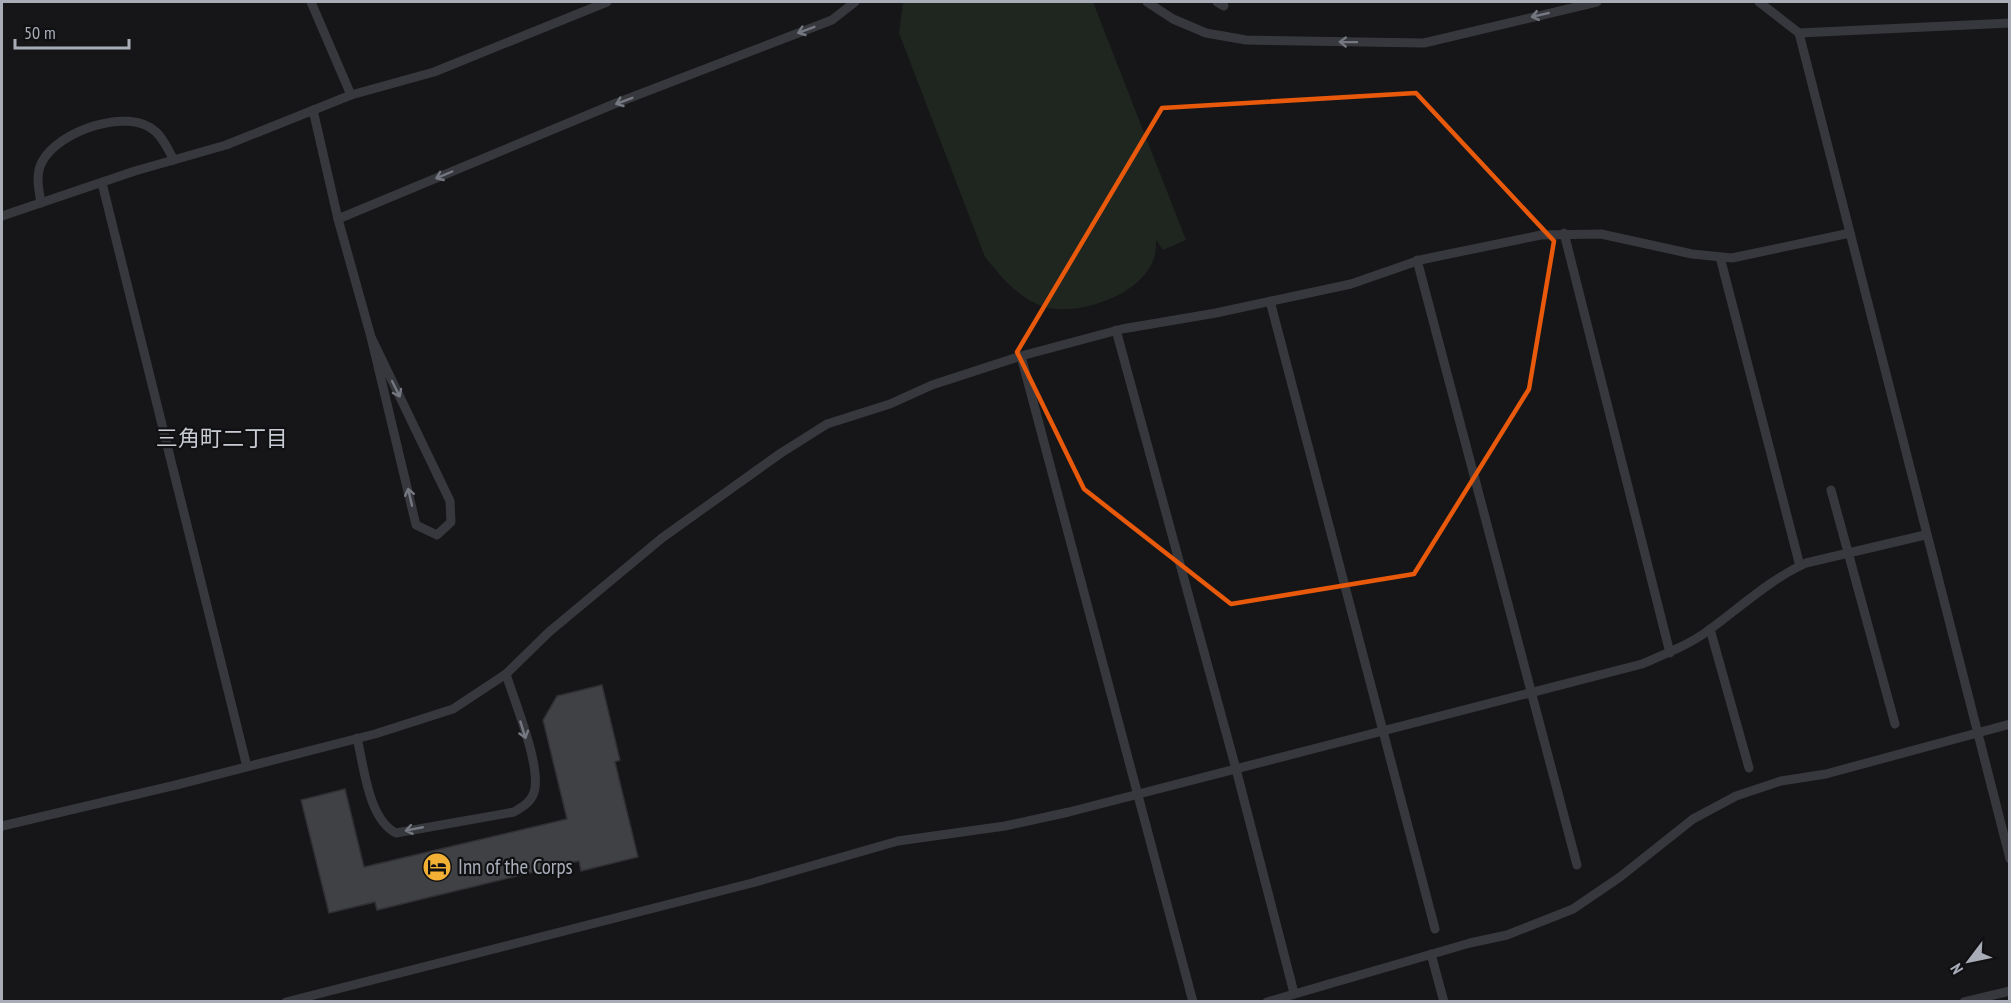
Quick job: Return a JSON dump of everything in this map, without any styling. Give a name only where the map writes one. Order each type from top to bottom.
[{"type":"lane","points":[[311,2],[351,95]]},
{"type":"lane","points":[[2,216],[226,145],[351,95],[434,72],[607,2]]},
{"type":"lane","points":[[338,219],[614,104],[832,20],[855,2]]},
{"type":"lane","points":[[1147,2],[1173,19],[1206,33],[1246,40],[1424,43],[1597,2]]},
{"type":"lane","points":[[1759,2],[1799,33],[1925,535],[2010,859]]},
{"type":"lane","points":[[1799,33],[2010,23]]},
{"type":"lane","points":[[313,110],[338,219],[371,337],[416,525],[437,535],[451,522],[450,501],[371,337]]},
{"type":"lane","points":[[41,203],[38,176],[41,163],[53,147],[65,139],[100,124],[116,120],[136,121],[157,132],[174,160]]},
{"type":"lane","points":[[102,183],[247,766]]},
{"type":"lane","points":[[1564,233],[1670,652]]},
{"type":"lane","points":[[2,826],[357,738],[453,709],[506,674],[549,632],[662,538],[819,429],[932,385],[1021,356],[1116,330],[1351,284],[1417,260],[1541,235],[1602,234],[1692,254],[1732,258],[1760,254],[1850,233]]},
{"type":"lane","points":[[1720,257],[1800,566]]},
{"type":"lane","points":[[1417,260],[1577,866]]},
{"type":"lane","points":[[1270,301],[1435,928]]},
{"type":"lane","points":[[1116,330],[1236,769],[1292,997]]},
{"type":"lane","points":[[1021,356],[1140,795],[1193,1002]]},
{"type":"lane","points":[[1831,490],[1895,724]]},
{"type":"lane","points":[[286,1002],[753,883],[897,841],[1005,826],[1140,795],[1531,691],[1642,664],[1670,652],[1710,629],[1757,592],[1800,566],[1925,535]]},
{"type":"lane","points":[[1710,629],[1749,768]]},
{"type":"lane","points":[[357,738],[376,813],[385,827],[396,833],[514,812],[528,803],[535,790],[534,767],[506,674]]},
{"type":"lane","points":[[1267,1002],[1292,997],[1431,954],[1507,935],[1573,909],[1620,878],[1693,819],[1736,796],[1781,781],[1826,774],[2010,724]]},
{"type":"lane","points":[[1431,954],[1444,1002]]},
{"type":"lane","points":[[1964,1002],[2010,991]]},
{"type":"highlighted area","points":[[1416,93],[1554,241],[1529,389],[1414,574],[1231,604],[1084,489],[1017,352],[1162,108]]},
{"type":"shaded area","points":[[903,2],[1093,2],[1186,240],[1163,250],[1156,240],[1154,258],[1148,271],[1138,282],[1110,299],[1094,305],[1062,309],[1048,308],[1029,300],[1013,288],[985,257],[899,33]]},
{"type":"building","points":[[602,685],[620,760],[615,762],[638,857],[581,871],[579,861],[377,910],[375,902],[329,913],[301,800],[345,789],[364,867],[567,819],[543,720],[557,696]]},
{"type":"place","name":"Inn of the Corps","points":[[437,867]]},
{"type":"district","name":"三角町二丁目","points":[[222,438]]}]
